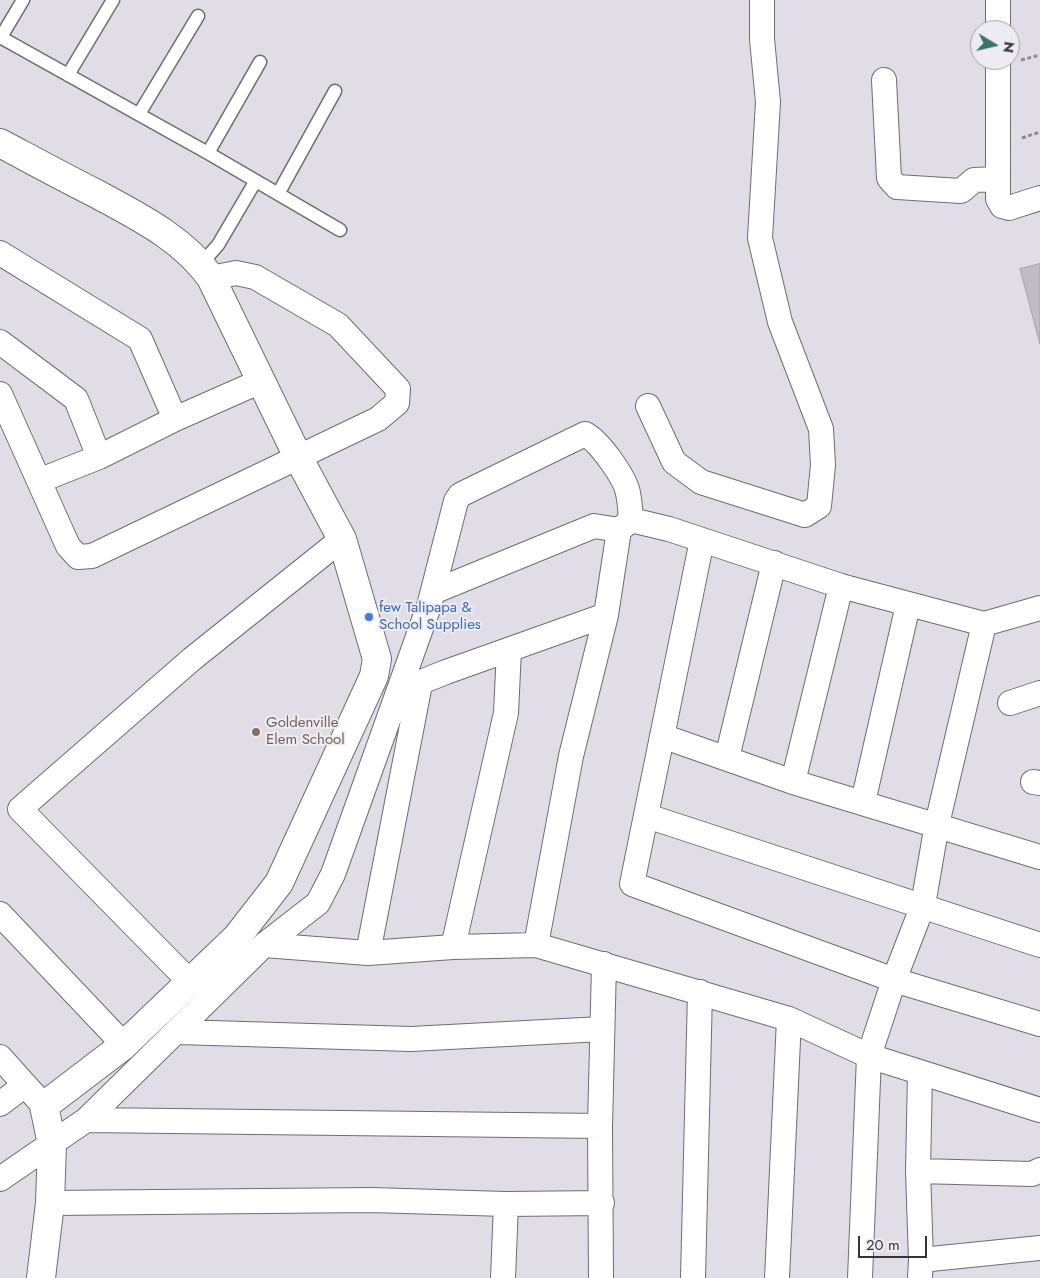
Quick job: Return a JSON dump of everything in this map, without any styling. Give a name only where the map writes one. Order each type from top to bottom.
[{"type":"street","points":[[648,406],[674,462],[701,482],[805,515],[819,506],[823,465],[821,429],[780,322],[760,238],[768,102],[762,39],[762,0]]},
{"type":"street","points":[[998,0],[998,20]]},
{"type":"street","points":[[998,70],[998,199],[1002,206],[1009,208],[1040,198]]},
{"type":"street","points":[[884,80],[889,178],[897,187],[961,191],[974,180],[997,179]]},
{"type":"street","points":[[0,143],[145,220],[172,238],[206,271],[298,457],[342,540],[377,659],[374,676],[280,883],[237,937],[124,1046],[44,1106]]},
{"type":"street","points":[[0,253],[140,339],[175,419]]},
{"type":"street","points":[[0,394],[68,546],[78,557],[92,556],[378,419],[397,403],[398,389],[338,325],[255,277],[236,273],[206,271]]},
{"type":"street","points":[[0,342],[76,400],[99,457]]},
{"type":"street","points":[[40,480],[99,457],[175,419],[262,381]]},
{"type":"street","points":[[368,953],[409,687],[456,501],[460,495],[575,437],[585,434],[593,438],[622,478],[628,491],[625,525],[606,615],[571,756],[536,946]]},
{"type":"street","points":[[433,592],[594,526],[625,525],[702,540],[841,586],[984,624],[1040,608]]},
{"type":"street","points":[[190,982],[20,809],[192,659],[342,540]]},
{"type":"street","points":[[702,540],[632,884],[894,980],[1040,1024]]},
{"type":"street","points":[[727,758],[774,563]]},
{"type":"street","points":[[793,782],[841,586]]},
{"type":"street","points":[[863,802],[908,605]]},
{"type":"street","points":[[0,1179],[86,1120],[264,946],[318,903],[333,874],[409,687],[606,615]]},
{"type":"street","points":[[860,1278],[869,1056],[894,980],[923,905],[937,824],[984,624]]},
{"type":"street","points":[[453,947],[506,713],[509,650]]},
{"type":"street","points":[[1010,703],[1040,693]]},
{"type":"street","points":[[662,736],[793,782],[937,824],[1040,857]]},
{"type":"street","points":[[647,816],[923,905],[1040,945]]},
{"type":"street","points":[[0,914],[124,1046]]},
{"type":"street","points":[[264,946],[368,953],[453,947],[536,946],[604,964],[789,1019],[869,1056],[1040,1110]]},
{"type":"street","points":[[601,1278],[600,1126],[604,964]]},
{"type":"street","points":[[693,1278],[700,992]]},
{"type":"street","points":[[777,1278],[789,1019]]},
{"type":"street","points":[[178,1032],[411,1039],[602,1029]]},
{"type":"street","points":[[0,1057],[44,1106],[52,1144],[50,1203],[41,1278]]},
{"type":"street","points":[[920,1073],[918,1171],[921,1269],[1040,1248]]},
{"type":"street","points":[[0,1104],[25,1085]]},
{"type":"street","points":[[86,1120],[600,1126]]},
{"type":"street","points":[[918,1171],[1032,1174],[1040,1170]]},
{"type":"street","points":[[50,1203],[371,1200],[506,1204],[602,1203]]},
{"type":"street","points":[[503,1278],[506,1204]]},
{"type":"lane","points":[[23,0],[0,37],[208,153],[340,230]]},
{"type":"lane","points":[[68,75],[113,0]]},
{"type":"lane","points":[[139,114],[198,16]]},
{"type":"lane","points":[[208,153],[260,62]]},
{"type":"lane","points":[[278,194],[335,91]]},
{"type":"lane","points":[[206,271],[218,245],[255,182]]},
{"type":"building","points":[[1040,264],[1040,344],[1020,269]]},
{"type":"place","name":"few Talipapa & School Supplies","points":[[369,617]]},
{"type":"place","name":"Goldenville Elem School","points":[[256,732]]}]
